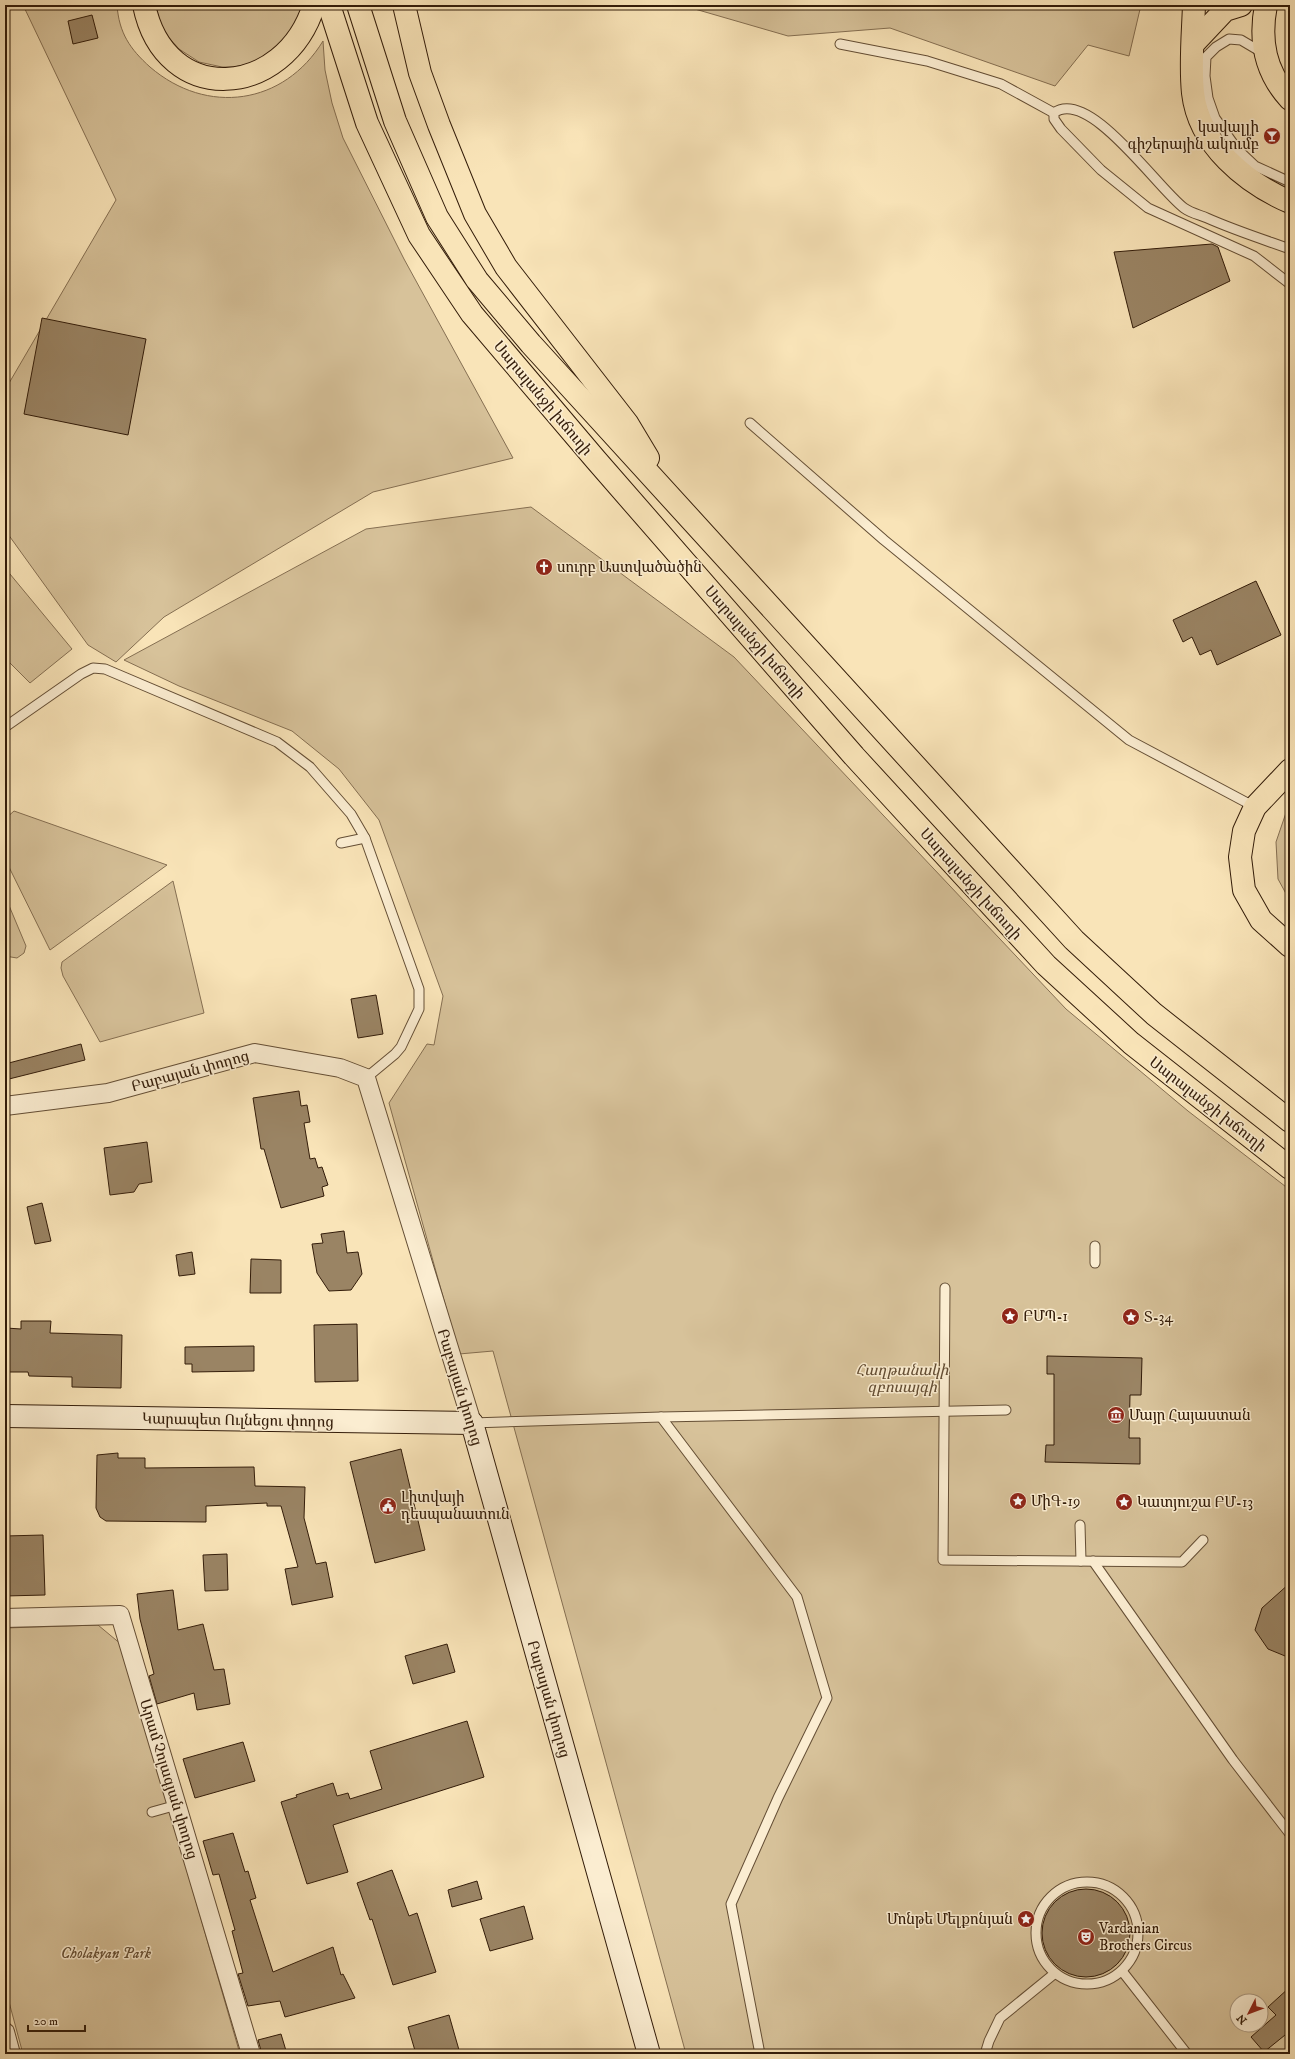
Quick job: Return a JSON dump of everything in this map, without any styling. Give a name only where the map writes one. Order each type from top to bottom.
[{"type":"main road","points":[[144,5],[150,30],[169,56],[188,70],[214,80],[224,80],[252,74],[277,60],[294,43],[305,27],[314,5]]},
{"type":"main road","name":"Սարալանջի խճուղի","points":[[330,5],[367,123],[419,235],[472,314],[601,466],[849,750],[1046,965],[1131,1043],[1290,1168]]},
{"type":"main road","name":"Սարալանջի խճուղի","points":[[358,5],[395,121],[438,217],[477,280],[531,344],[1074,940],[1154,1014],[1290,1121]]},
{"type":"main road","points":[[404,5],[420,72],[439,126],[475,214],[506,267],[628,423],[672,498]]},
{"type":"main road","points":[[1194,5],[1192,67],[1193,95],[1201,121],[1216,146],[1230,164],[1261,187],[1290,202]]},
{"type":"main road","points":[[1193,44],[1224,10],[1241,5]]},
{"type":"main road","points":[[1266,5],[1262,28],[1265,55],[1275,80],[1290,100]]},
{"type":"main road","points":[[1290,770],[1255,807],[1244,831],[1240,857],[1244,890],[1262,920],[1290,946]]},
{"type":"street","name":"Բաբայան փողոց","points":[[5,1106],[108,1093],[255,1053],[340,1068],[366,1078],[472,1423],[649,2054]]},
{"type":"street","name":"Կարապետ Ուլնեցու փողոց","points":[[5,1416],[472,1423]]},
{"type":"street","name":"Արամ Չոլագյան փողոց","points":[[5,1618],[120,1615],[252,2054]]},
{"type":"street","points":[[5,2032],[11,2054]]},
{"type":"lane","points":[[1265,55],[1240,40],[1229,39],[1216,47],[1206,56],[1205,76],[1208,98],[1215,118],[1237,149],[1255,166],[1290,182]]},
{"type":"lane","points":[[840,44],[927,61],[1001,84],[1054,112]]},
{"type":"lane","points":[[1054,112],[1060,108],[1077,109],[1098,120],[1184,209],[1223,226],[1290,249]]},
{"type":"lane","points":[[1054,112],[1054,119],[1066,134],[1102,170],[1148,208],[1254,256],[1290,284]]},
{"type":"lane","points":[[750,423],[884,540],[1129,740],[1255,807]]},
{"type":"lane","points":[[5,727],[81,674],[93,668],[105,669],[277,742],[310,767],[351,814],[365,838],[419,989],[419,1009],[401,1047],[395,1054],[366,1078]]},
{"type":"lane","points":[[341,843],[365,838]]},
{"type":"lane","points":[[1095,1246],[1095,1263]]},
{"type":"lane","points":[[945,1288],[943,1560],[1182,1562],[1203,1540]]},
{"type":"lane","points":[[472,1423],[662,1417],[1006,1410]]},
{"type":"lane","points":[[662,1417],[797,1597],[827,1698],[778,1798],[731,1904],[760,2054]]},
{"type":"lane","points":[[1080,1524],[1081,1561]]},
{"type":"lane","points":[[1093,1561],[1233,1760],[1290,1834]]},
{"type":"lane","points":[[152,1812],[177,1806]]},
{"type":"lane","points":[[1084,1882],[1108,1887],[1121,1895],[1131,1907],[1137,1920],[1138,1940],[1133,1957],[1122,1971],[1108,1980],[1089,1985],[1077,1984],[1054,1974],[1044,1962],[1037,1947],[1035,1930],[1039,1914],[1047,1901],[1059,1890],[1074,1883],[1084,1882]]},
{"type":"lane","points":[[1122,1971],[1186,2054]]},
{"type":"lane","points":[[985,2054],[989,2041],[1000,2018],[1054,1974]]},
{"type":"green space","points":[[23,5],[117,5],[120,24],[127,40],[131,47],[150,67],[172,83],[196,93],[220,97],[243,96],[266,90],[288,79],[307,63],[323,41],[325,70],[332,103],[343,138],[404,259],[513,458],[373,492],[164,617],[116,662],[88,645],[5,530],[5,390],[116,200]]},
{"type":"green space","points":[[154,5],[304,5],[294,32],[258,62],[234,67],[222,67],[199,62],[179,49],[163,31]]},
{"type":"green space","points":[[681,5],[1141,5],[1129,56],[1088,45],[1055,86],[890,28],[788,36]]},
{"type":"green space","name":"Հաղթանակի զբոսայգի","points":[[531,507],[734,657],[1066,1009],[1188,1111],[1290,1190],[1290,2054],[686,2054],[493,1351],[459,1354],[389,1103],[427,1044],[434,1045],[443,996],[379,820],[339,769],[292,731],[179,686],[124,660],[366,529]]},
{"type":"green space","points":[[5,568],[72,649],[30,683],[5,658]]},
{"type":"green space","points":[[1290,801],[1290,901],[1278,879],[1276,842]]},
{"type":"green space","points":[[14,811],[167,865],[50,950],[5,859],[5,819]]},
{"type":"green space","points":[[173,881],[204,1013],[100,1042],[63,976],[61,968],[62,962]]},
{"type":"green space","points":[[5,896],[26,946],[24,953],[17,958],[5,956]]},
{"type":"green space","name":"Cholakyan Park","points":[[98,1625],[122,1645],[240,2054],[23,2054],[5,1987],[5,1628]]},
{"type":"building","points":[[92,15],[98,38],[73,44],[68,21]]},
{"type":"building","points":[[1212,244],[1218,247],[1230,281],[1133,328],[1114,252]]},
{"type":"building","points":[[42,318],[146,339],[128,435],[24,414]]},
{"type":"building","points":[[1256,581],[1281,635],[1217,665],[1211,650],[1200,655],[1192,637],[1183,642],[1173,620]]},
{"type":"building","points":[[376,995],[383,1034],[358,1038],[351,999]]},
{"type":"building","points":[[81,1044],[85,1060],[5,1080],[5,1064]]},
{"type":"building","points":[[299,1091],[301,1106],[307,1105],[310,1122],[304,1123],[310,1159],[315,1158],[318,1168],[322,1167],[328,1185],[322,1187],[324,1196],[281,1208],[264,1149],[261,1149],[253,1098]]},
{"type":"building","points":[[147,1142],[152,1182],[139,1184],[134,1192],[110,1195],[104,1148]]},
{"type":"building","points":[[42,1203],[51,1241],[35,1244],[27,1207]]},
{"type":"building","points":[[344,1231],[347,1253],[358,1252],[362,1274],[351,1290],[329,1291],[317,1273],[312,1244],[323,1243],[321,1234]]},
{"type":"building","points":[[192,1252],[195,1274],[179,1276],[176,1255]]},
{"type":"building","points":[[251,1259],[281,1260],[281,1293],[250,1293]]},
{"type":"building","points":[[21,1321],[51,1321],[50,1333],[122,1335],[121,1388],[72,1387],[72,1377],[29,1376],[28,1372],[6,1372],[6,1328],[21,1329]]},
{"type":"building","points":[[357,1324],[358,1381],[315,1382],[314,1325]]},
{"type":"building","points":[[254,1346],[254,1371],[192,1372],[192,1364],[185,1364],[185,1347]]},
{"type":"building","points":[[1047,1356],[1142,1358],[1141,1395],[1130,1395],[1129,1438],[1140,1438],[1140,1464],[1045,1462],[1046,1445],[1054,1445],[1054,1374],[1047,1374]]},
{"type":"building","name":"Լիտվայի դեսպանատուն","points":[[401,1449],[425,1550],[375,1563],[350,1462]]},
{"type":"building","points":[[118,1453],[118,1458],[145,1458],[145,1468],[254,1467],[255,1486],[305,1487],[304,1518],[316,1564],[326,1562],[333,1597],[292,1605],[285,1569],[298,1567],[281,1506],[267,1506],[267,1503],[206,1506],[206,1522],[106,1521],[100,1517],[96,1508],[97,1455]]},
{"type":"building","points":[[43,1535],[45,1595],[5,1596],[5,1536]]},
{"type":"building","points":[[227,1554],[228,1590],[205,1591],[203,1555]]},
{"type":"building","points":[[1290,1583],[1290,1658],[1268,1649],[1255,1630],[1262,1608]]},
{"type":"building","points":[[173,1590],[178,1630],[203,1624],[214,1670],[224,1669],[230,1704],[197,1710],[194,1693],[157,1704],[149,1676],[154,1674],[140,1619],[137,1594]]},
{"type":"building","points":[[447,1644],[455,1672],[413,1684],[405,1656]]},
{"type":"building","points":[[467,1721],[484,1777],[333,1825],[348,1872],[307,1884],[281,1802],[297,1797],[296,1795],[333,1783],[337,1796],[348,1793],[350,1799],[382,1789],[370,1751]]},
{"type":"building","points":[[243,1742],[255,1781],[195,1798],[183,1759]]},
{"type":"building","points":[[233,1833],[245,1872],[248,1871],[256,1898],[250,1900],[273,1972],[333,1947],[341,1975],[343,1974],[355,1998],[285,2017],[280,2001],[248,2006],[238,1974],[243,1973],[232,1931],[235,1930],[219,1874],[213,1875],[203,1841]]},
{"type":"building","points":[[392,1870],[409,1916],[417,1913],[436,1972],[393,1985],[372,1919],[370,1920],[357,1883]]},
{"type":"building","points":[[477,1881],[482,1899],[452,1907],[448,1890]]},
{"type":"building","name":"Vardanian Brothers Circus","points":[[1086,1889],[1103,1892],[1111,1896],[1123,1908],[1127,1916],[1130,1933],[1127,1950],[1123,1958],[1111,1970],[1103,1974],[1086,1977],[1069,1974],[1061,1970],[1049,1958],[1045,1950],[1042,1933],[1045,1916],[1049,1908],[1061,1896],[1069,1892]]},
{"type":"building","points":[[524,1906],[533,1939],[490,1951],[480,1919]]},
{"type":"building","points":[[1290,1987],[1290,2031],[1264,2052],[1251,2037],[1256,2033],[1269,2033],[1269,2021],[1276,2015],[1269,2006]]},
{"type":"building","points":[[449,2015],[459,2050],[445,2054],[416,2054],[408,2027]]},
{"type":"building","points":[[281,2034],[287,2054],[262,2054],[258,2040]]},
{"type":"place","name":"կավալլի գիշերային ակումբ","points":[[1272,136]]},
{"type":"place","name":"սուրբ Աստվածածին","points":[[544,567]]},
{"type":"place","name":"ԲՄՊ-1","points":[[1010,1316]]},
{"type":"place","name":"Տ-34","points":[[1131,1317]]},
{"type":"place","name":"Մայր Հայաստան","points":[[1116,1415]]},
{"type":"place","name":"ՄիԳ-19","points":[[1018,1501]]},
{"type":"place","name":"Կատյուշա ԲՄ-13","points":[[1124,1502]]},
{"type":"place","name":"Լիտվայի դեսպանատուն","points":[[388,1506]]},
{"type":"place","name":"Մոնթե Մելքոնյան","points":[[1026,1919]]},
{"type":"place","name":"Vardanian Brothers Circus","points":[[1086,1937]]}]
